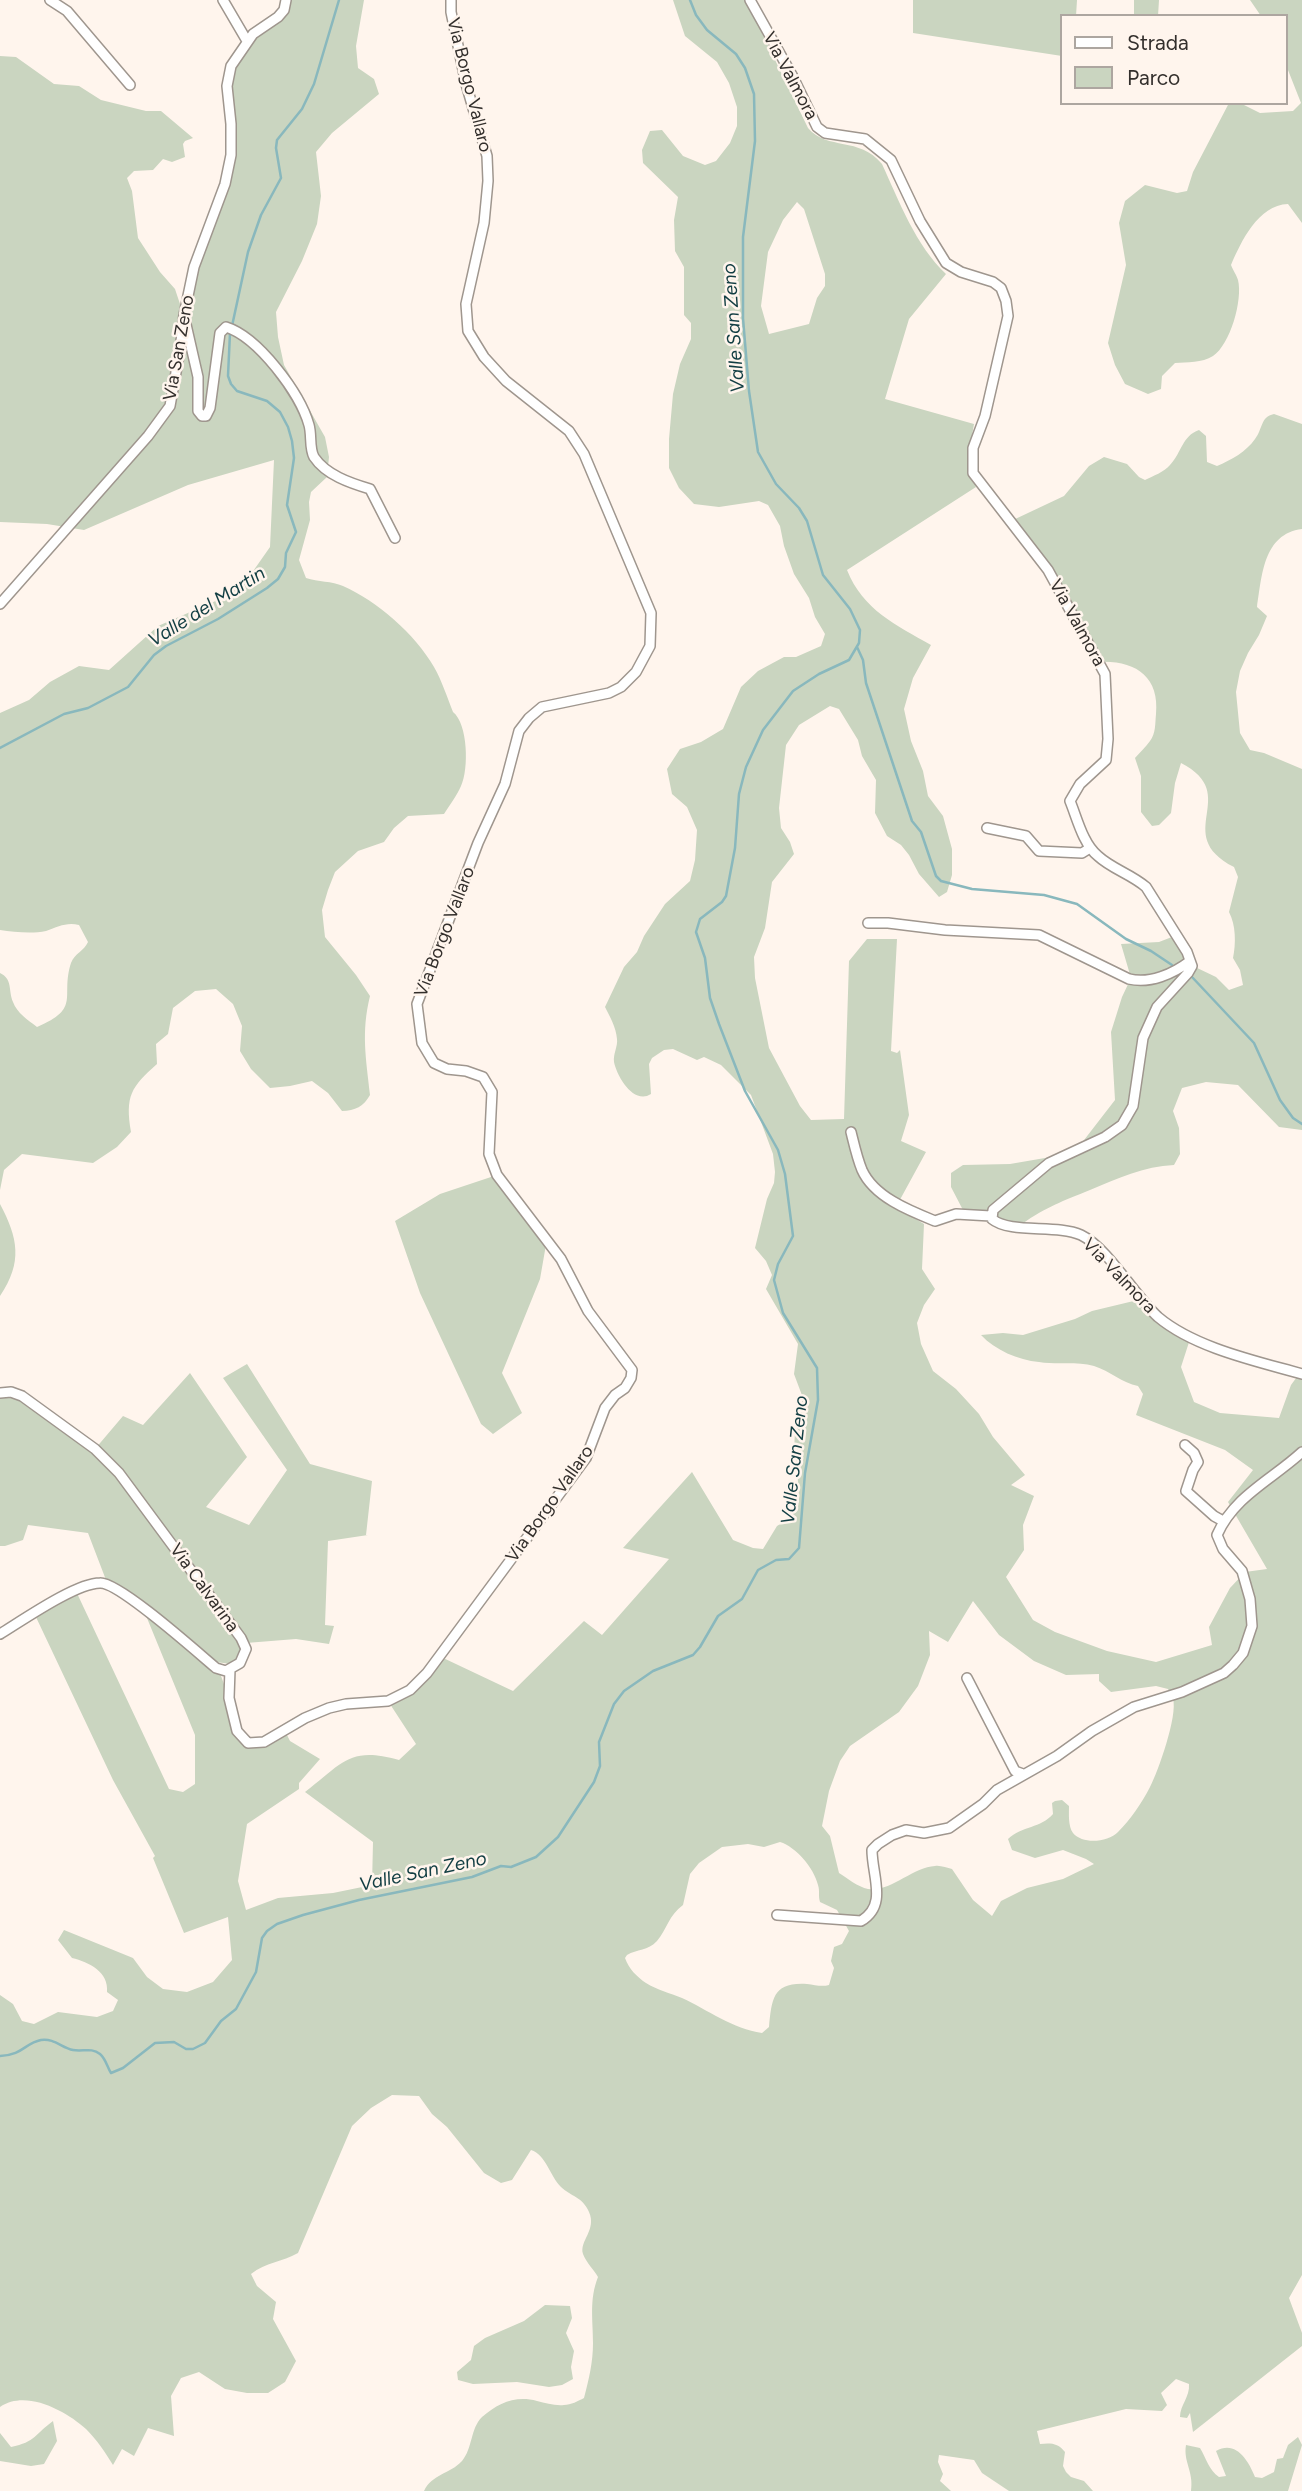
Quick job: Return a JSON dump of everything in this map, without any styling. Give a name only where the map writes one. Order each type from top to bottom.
[{"type":"street","points":[[50,0],[65,3],[130,85]]},
{"type":"street","points":[[223,0],[247,41]]},
{"type":"street","name":"Via San Zeno","points":[[0,604],[148,436],[170,405],[194,267],[225,184],[232,145],[228,76],[235,57],[247,41],[278,17],[284,10],[286,0]]},
{"type":"street","name":"Via Borgo Vallaro","points":[[229,1669],[229,1698],[237,1731],[248,1743],[264,1742],[305,1718],[329,1708],[388,1701],[410,1690],[427,1674],[586,1458],[605,1408],[631,1378],[632,1370],[588,1311],[568,1269],[497,1175],[489,1154],[492,1092],[483,1077],[466,1071],[447,1069],[434,1063],[422,1043],[417,1004],[478,843],[505,784],[519,732],[529,718],[542,707],[609,693],[621,687],[636,672],[650,646],[651,613],[584,454],[569,431],[506,382],[484,357],[468,331],[466,304],[484,223],[488,181],[487,156],[466,84],[451,12],[451,0]]},
{"type":"street","name":"Via Valmora","points":[[750,0],[793,77],[817,127],[825,133],[865,139],[878,148],[891,160],[920,220],[946,263],[961,272],[993,282],[1001,288],[1008,316],[985,416],[973,448],[974,473],[1048,570],[1105,674],[1108,739],[1106,760],[1080,784],[1070,801],[1090,848]]},
{"type":"street","points":[[184,315],[198,377],[198,411],[202,416],[206,416],[210,408],[220,333],[230,328],[263,352],[292,390],[309,424],[312,455],[327,471],[370,489],[395,538]]},
{"type":"street","points":[[987,828],[1026,836],[1039,851],[1082,853],[1090,848],[1098,857],[1137,879],[1146,887],[1187,952],[1192,966],[1157,1007],[1143,1038],[1133,1106],[1122,1125],[1105,1137],[1049,1163],[993,1210],[991,1216]]},
{"type":"street","points":[[869,923],[1039,935],[1129,979],[1141,982],[1171,972],[1190,961]]},
{"type":"street","name":"Via Valmora","points":[[851,1132],[863,1172],[871,1183],[904,1207],[935,1221],[956,1214],[991,1216],[996,1223],[1079,1234],[1103,1254],[1160,1318],[1183,1334],[1251,1360],[1302,1374]]},
{"type":"street","name":"Via Calvarina","points":[[0,1393],[11,1391],[22,1396],[95,1449],[119,1473],[241,1638],[246,1649],[240,1663],[229,1669]]},
{"type":"street","points":[[1185,1445],[1194,1453],[1198,1462],[1186,1491],[1223,1521]]},
{"type":"street","points":[[776,1915],[861,1921],[875,1908],[877,1899],[872,1850],[878,1844],[906,1830],[924,1833],[949,1828],[983,1804],[997,1790],[1134,1707],[1182,1692],[1224,1673],[1243,1653],[1252,1626],[1250,1599],[1242,1571],[1223,1549],[1217,1535],[1223,1521],[1238,1502],[1302,1451]]},
{"type":"street","points":[[0,1634],[84,1586],[101,1582],[115,1587],[133,1600],[216,1668],[226,1671],[229,1669]]},
{"type":"street","points":[[967,1678],[1015,1771],[1023,1774]]},
{"type":"green space","points":[[286,0],[364,0],[356,46],[358,68],[374,79],[379,94],[332,133],[316,152],[321,196],[317,224],[276,312],[284,365],[325,437],[329,457],[327,477],[311,492],[310,520],[299,560],[306,578],[339,584],[356,592],[394,620],[417,643],[437,672],[453,712],[462,726],[466,747],[464,778],[444,814],[408,816],[394,828],[384,842],[358,851],[335,872],[328,890],[322,910],[325,937],[370,996],[365,1034],[370,1095],[362,1105],[342,1111],[328,1093],[312,1081],[270,1088],[251,1069],[240,1051],[242,1026],[233,1004],[216,989],[195,991],[173,1008],[168,1034],[156,1044],[157,1064],[141,1079],[132,1093],[129,1109],[131,1132],[117,1147],[93,1163],[22,1154],[4,1170],[0,1190],[0,973],[9,982],[17,1010],[37,1027],[60,1014],[65,1007],[71,963],[88,942],[79,925],[74,924],[35,932],[0,930],[0,713],[29,700],[50,682],[79,666],[109,670],[158,626],[227,596],[249,577],[270,547],[274,460],[188,485],[84,530],[47,524],[0,522],[0,56],[16,57],[54,84],[79,86],[101,100],[146,111],[161,111],[193,138],[183,144],[185,157],[172,162],[163,159],[153,170],[134,171],[127,178],[132,191],[138,238],[160,272],[175,289],[183,313],[231,155],[228,76],[247,41],[278,17]]},
{"type":"green space","points":[[673,0],[746,0],[808,128],[825,139],[864,150],[882,164],[917,237],[946,274],[909,319],[885,399],[974,424],[967,465],[976,487],[847,570],[871,606],[893,623],[931,645],[913,678],[904,709],[928,796],[943,816],[952,849],[952,875],[947,892],[939,897],[919,874],[901,845],[887,836],[875,813],[876,780],[862,756],[858,740],[839,709],[830,706],[799,725],[786,745],[779,808],[781,828],[794,854],[772,882],[765,928],[754,957],[755,978],[769,1048],[800,1106],[811,1120],[844,1119],[849,961],[867,939],[897,939],[891,1051],[897,1053],[900,1050],[909,1115],[901,1141],[926,1152],[896,1207],[924,1224],[922,1269],[935,1289],[924,1305],[917,1323],[921,1344],[933,1371],[956,1389],[979,1414],[993,1437],[1025,1475],[1011,1485],[1034,1496],[1023,1525],[1024,1550],[1006,1577],[1033,1620],[1055,1632],[1107,1651],[1156,1662],[1212,1645],[1209,1627],[1230,1588],[1245,1572],[1267,1569],[1228,1502],[1253,1470],[1225,1450],[1136,1415],[1143,1394],[1138,1386],[1094,1366],[1046,1363],[1015,1357],[1000,1350],[981,1335],[1023,1335],[1092,1311],[1142,1299],[1191,1336],[1181,1367],[1194,1402],[1220,1413],[1279,1418],[1291,1385],[1302,1370],[1302,2275],[1289,2298],[1302,2333],[1302,2346],[1193,2432],[1190,2413],[1187,2418],[1180,2417],[1189,2384],[1176,2379],[1161,2393],[1167,2405],[1162,2411],[1126,2409],[1037,2431],[1040,2444],[1054,2444],[1065,2452],[1063,2466],[1066,2472],[1071,2477],[1084,2481],[1093,2491],[1009,2491],[982,2473],[974,2460],[939,2455],[938,2462],[943,2474],[940,2481],[951,2491],[424,2491],[436,2477],[462,2461],[478,2422],[494,2408],[522,2399],[561,2405],[572,2404],[584,2398],[592,2357],[592,2302],[598,2277],[582,2249],[590,2230],[589,2212],[580,2200],[561,2187],[540,2156],[531,2150],[512,2180],[501,2183],[484,2173],[419,2096],[392,2095],[371,2108],[352,2126],[298,2253],[251,2274],[257,2286],[276,2302],[273,2319],[296,2361],[285,2382],[268,2393],[247,2393],[225,2389],[199,2372],[181,2378],[171,2396],[174,2436],[148,2428],[134,2456],[122,2449],[113,2465],[86,2429],[57,2409],[22,2400],[0,2407],[0,1995],[13,2004],[22,2021],[34,2024],[58,2012],[97,2017],[113,2011],[118,2000],[107,1992],[105,1979],[91,1965],[72,1958],[58,1940],[64,1930],[133,1958],[147,1977],[163,1989],[187,1992],[213,1982],[232,1960],[228,1917],[184,1933],[153,1858],[155,1856],[113,1780],[35,1615],[75,1589],[169,1789],[183,1792],[195,1784],[195,1735],[140,1601],[106,1580],[88,1533],[28,1525],[23,1540],[0,1546],[0,1389],[11,1392],[95,1449],[123,1416],[143,1425],[190,1373],[247,1457],[206,1507],[249,1525],[287,1470],[223,1378],[247,1364],[310,1464],[372,1481],[368,1535],[328,1541],[325,1625],[334,1626],[329,1644],[296,1639],[246,1643],[243,1654],[231,1664],[216,1662],[237,1731],[248,1743],[285,1731],[290,1741],[320,1759],[299,1783],[299,1789],[247,1824],[238,1881],[246,1910],[278,1898],[333,1893],[372,1885],[373,1842],[305,1792],[338,1765],[357,1756],[382,1756],[399,1760],[416,1744],[388,1701],[403,1695],[439,1656],[513,1691],[584,1621],[602,1635],[669,1559],[623,1548],[692,1472],[733,1540],[753,1548],[763,1549],[777,1526],[790,1518],[799,1502],[794,1453],[795,1430],[803,1398],[794,1374],[798,1344],[766,1289],[772,1275],[766,1261],[755,1248],[775,1172],[773,1154],[751,1095],[721,1065],[704,1057],[697,1060],[673,1049],[664,1050],[652,1058],[649,1064],[651,1094],[638,1096],[633,1093],[627,1088],[616,1068],[616,1035],[605,1007],[624,967],[637,952],[665,904],[690,881],[697,830],[687,807],[672,794],[667,769],[680,749],[701,742],[723,729],[741,687],[758,671],[784,657],[796,657],[821,646],[825,634],[815,617],[809,598],[794,574],[780,526],[768,505],[759,501],[719,507],[694,504],[679,488],[669,468],[673,394],[680,364],[691,339],[691,323],[684,315],[684,267],[675,251],[674,220],[678,197],[643,163],[642,150],[650,131],[662,130],[683,156],[705,165],[716,161],[730,143],[737,126],[737,107],[729,83],[717,62],[685,36]],"holes":[[[797,202],[804,209],[825,274],[825,286],[817,298],[809,324],[769,334],[761,306],[768,252],[783,220]],[[973,1601],[999,1635],[1034,1661],[1066,1675],[1099,1674],[1099,1681],[1111,1692],[1156,1686],[1168,1689],[1173,1699],[1170,1730],[1153,1780],[1140,1805],[1118,1832],[1096,1841],[1077,1837],[1070,1827],[1069,1806],[1062,1800],[1052,1803],[1053,1814],[1048,1819],[1008,1839],[1012,1850],[1035,1858],[1063,1850],[1094,1864],[1063,1879],[1027,1888],[1001,1901],[992,1916],[973,1900],[952,1869],[944,1867],[927,1867],[893,1884],[876,1889],[857,1884],[839,1873],[830,1836],[822,1826],[829,1791],[840,1761],[850,1746],[899,1712],[918,1686],[930,1655],[929,1631],[948,1642]],[[780,1842],[798,1853],[816,1878],[820,1902],[837,1910],[849,1931],[842,1944],[834,1947],[831,1961],[834,1968],[829,1985],[796,1984],[781,1989],[773,2000],[769,2027],[762,2033],[731,2023],[650,1985],[634,1972],[625,1958],[657,1941],[674,1913],[683,1905],[690,1874],[699,1863],[722,1847],[748,1844],[764,1847]]]},
{"type":"green space","points":[[913,0],[1077,0],[1076,14],[1060,14],[1060,56],[913,33]]},
{"type":"green space","points":[[1134,0],[1159,0],[1158,14],[1134,14]]},
{"type":"green space","points":[[1250,0],[1302,0],[1302,223],[1288,204],[1277,206],[1259,218],[1231,265],[1238,280],[1239,299],[1225,342],[1209,358],[1175,363],[1162,376],[1161,389],[1148,394],[1125,384],[1108,343],[1126,265],[1119,223],[1125,201],[1145,185],[1177,193],[1187,191],[1193,172],[1228,105],[1244,105],[1260,113],[1293,111],[1301,103],[1288,70],[1288,14],[1260,14]]},
{"type":"green space","points":[[1274,414],[1302,424],[1302,529],[1279,539],[1267,558],[1257,607],[1267,616],[1240,671],[1236,692],[1240,733],[1250,750],[1302,769],[1302,1130],[1279,1127],[1238,1085],[1206,1082],[1182,1088],[1173,1111],[1179,1128],[1180,1154],[1174,1165],[1141,1170],[1055,1205],[1022,1224],[964,1212],[951,1187],[951,1173],[963,1165],[1010,1164],[1074,1153],[1115,1100],[1111,1032],[1131,978],[1121,944],[1159,942],[1177,935],[1193,966],[1216,977],[1229,990],[1243,985],[1240,970],[1233,958],[1235,935],[1229,912],[1238,877],[1234,867],[1216,854],[1207,841],[1206,788],[1198,775],[1181,763],[1171,813],[1159,825],[1152,826],[1141,812],[1141,776],[1135,758],[1154,732],[1154,689],[1141,672],[1132,667],[1122,663],[1096,662],[1011,521],[1064,496],[1089,466],[1104,457],[1127,464],[1145,480],[1165,470],[1189,436],[1199,430],[1206,436],[1207,462],[1217,466],[1247,448],[1258,435],[1266,418]]},
{"type":"green space","points":[[497,1175],[547,1239],[540,1279],[502,1373],[522,1413],[493,1434],[481,1424],[420,1293],[395,1221],[440,1194]]},
{"type":"green space","points":[[0,1204],[14,1239],[15,1261],[0,1296]]},
{"type":"green space","points":[[545,2305],[570,2306],[572,2318],[566,2333],[574,2351],[571,2367],[573,2379],[562,2385],[549,2387],[517,2382],[473,2384],[458,2380],[457,2372],[471,2360],[474,2346],[485,2338],[524,2321]]},
{"type":"green space","points":[[53,2421],[57,2441],[44,2464],[31,2466],[0,2461],[0,2433],[11,2447],[31,2440]]},
{"type":"green space","points":[[1298,2437],[1302,2445],[1288,2491],[1191,2491],[1186,2445],[1200,2448],[1219,2477],[1226,2476],[1216,2451],[1230,2448],[1245,2458],[1255,2477],[1262,2478],[1274,2472],[1277,2459],[1283,2458],[1288,2445]]},
{"type":"waterway","name":"Valle del Martin","points":[[232,326],[248,252],[261,215],[281,178],[277,140],[302,109],[314,84],[339,0]]},
{"type":"waterway","name":"Valle San Zeno","points":[[0,2056],[14,2054],[36,2042],[46,2040],[73,2050],[97,2052],[104,2058],[111,2073],[123,2068],[155,2043],[174,2042],[186,2049],[193,2049],[205,2043],[221,2021],[236,2009],[256,1972],[262,1938],[277,1924],[359,1900],[472,1877],[501,1866],[511,1867],[536,1857],[558,1837],[594,1782],[600,1766],[599,1742],[614,1704],[624,1691],[653,1671],[693,1655],[718,1616],[742,1599],[758,1570],[776,1560],[789,1559],[799,1548],[805,1473],[818,1400],[817,1368],[783,1313],[774,1280],[778,1264],[793,1236],[785,1174],[778,1150],[745,1091],[719,1024],[710,998],[705,958],[696,932],[700,919],[726,896],[735,848],[739,794],[746,767],[763,730],[793,691],[819,674],[849,660],[859,643],[860,630],[850,609],[823,575],[807,521],[799,508],[776,484],[758,452],[749,391],[743,318],[743,237],[755,141],[754,94],[745,68],[736,54],[707,30],[696,15],[690,0]]},
{"type":"waterway","name":"Valle del Martin","points":[[0,748],[64,714],[88,708],[128,687],[154,655],[267,588],[278,579],[285,567],[286,553],[296,532],[287,505],[294,458],[292,441],[280,412],[267,401],[237,391],[231,384],[228,376],[230,333]]},
{"type":"waterway","name":"Valle San Zeno","points":[[857,647],[863,660],[866,683],[912,821],[921,832],[936,876],[941,881],[972,889],[1044,895],[1077,904],[1126,939],[1172,965]]},
{"type":"waterway","name":"Valle San Zeno","points":[[1192,977],[1254,1043],[1280,1100],[1293,1118],[1302,1124]]}]
